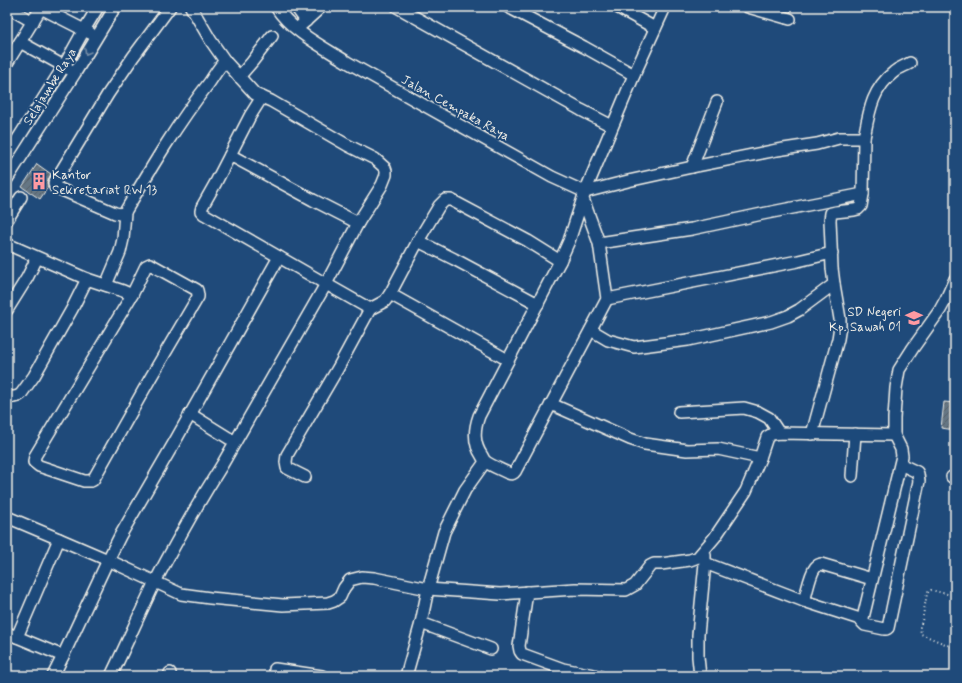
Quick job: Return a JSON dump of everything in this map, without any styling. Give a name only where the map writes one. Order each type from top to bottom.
[{"type":"street","points":[[7,7],[32,22]]},
{"type":"street","points":[[7,156],[64,66],[98,7]]},
{"type":"street","name":"Selajambe Raya","points":[[7,179],[75,73],[96,36],[115,7]]},
{"type":"street","points":[[125,212],[120,214],[115,213],[57,188],[54,183],[108,94],[170,7]]},
{"type":"street","points":[[111,676],[155,582],[205,492],[326,284],[358,223],[382,185],[386,175],[385,168],[375,159],[255,92],[224,61],[191,7]]},
{"type":"street","name":"Jalan Cempaka Raya","points":[[276,7],[290,24],[316,42],[395,90],[584,196]]},
{"type":"street","points":[[290,24],[300,13],[321,7]]},
{"type":"street","points":[[397,7],[612,126]]},
{"type":"street","points":[[508,7],[634,75]]},
{"type":"street","points":[[617,7],[655,28]]},
{"type":"street","points":[[584,196],[599,243],[607,299],[514,474],[508,473],[485,462],[476,443],[476,424],[560,261],[569,241],[584,196],[612,126],[665,7]]},
{"type":"street","points":[[748,7],[790,18]]},
{"type":"street","points":[[7,63],[42,8],[96,36]]},
{"type":"street","points":[[239,77],[272,36]]},
{"type":"street","points":[[20,42],[75,73]]},
{"type":"street","points":[[119,290],[150,264],[195,289],[198,292],[198,298],[151,377],[93,480],[84,481],[39,466],[34,462],[35,456],[119,290],[120,252],[125,212],[153,164],[224,61]]},
{"type":"street","points":[[812,434],[838,339],[840,326],[834,284],[830,220],[831,213],[858,209],[861,206],[863,194],[864,138],[871,106],[880,86],[894,71],[910,63]]},
{"type":"street","points":[[255,92],[250,116],[201,209],[202,213],[370,308]]},
{"type":"street","points":[[692,167],[717,102]]},
{"type":"street","points":[[584,196],[628,181],[692,167],[777,150],[817,144],[838,138],[864,138]]},
{"type":"street","points":[[230,155],[358,223]]},
{"type":"street","points":[[599,243],[692,229],[863,194]]},
{"type":"street","points":[[7,220],[21,197]]},
{"type":"street","points":[[305,477],[287,468],[287,456],[338,368],[370,308],[385,301],[390,294],[439,206],[445,200],[451,200],[528,241],[560,261]]},
{"type":"street","points":[[418,242],[454,259],[538,304]]},
{"type":"street","points":[[7,244],[87,279],[119,290]]},
{"type":"street","points":[[607,299],[832,253]]},
{"type":"street","points":[[54,676],[120,536],[279,257]]},
{"type":"street","points":[[7,310],[27,278],[37,258]]},
{"type":"street","points":[[7,396],[18,396],[21,394],[34,376],[87,279]]},
{"type":"street","points":[[900,464],[917,472],[919,481],[888,628],[884,629],[862,623],[872,579],[900,464],[902,456],[894,435],[896,388],[899,370],[940,310],[955,279]]},
{"type":"street","points":[[591,330],[608,340],[634,346],[688,340],[771,322],[788,316],[799,310],[834,284]]},
{"type":"street","points":[[390,294],[508,360]]},
{"type":"street","points":[[551,404],[630,439],[645,444],[687,450],[718,448],[760,458]]},
{"type":"street","points":[[679,412],[744,408],[758,412],[769,418],[779,433]]},
{"type":"street","points":[[190,414],[235,442]]},
{"type":"street","points":[[7,517],[108,560],[181,594],[210,598],[283,605],[328,603],[340,597],[350,580],[362,577],[374,578],[428,590],[500,594],[575,589],[626,590],[635,585],[650,566],[654,564],[690,560],[698,557],[746,491],[767,437],[772,434],[894,435]]},
{"type":"street","points":[[852,476],[855,434]]},
{"type":"street","points":[[406,676],[444,532],[465,490],[485,462]]},
{"type":"street","points":[[59,539],[12,635],[63,656]]},
{"type":"street","points":[[700,676],[698,635],[705,549]]},
{"type":"street","points":[[705,562],[804,600],[863,620]]},
{"type":"street","points":[[804,600],[813,573],[816,567],[821,564],[872,579]]},
{"type":"street","points":[[527,592],[518,646],[520,652],[563,669],[599,676]]},
{"type":"street","points":[[421,623],[491,649]]},
{"type":"street","points":[[275,669],[322,676]]},
{"type":"path","points":[[955,596],[931,590],[929,591],[927,594],[920,627],[921,634],[955,647]]},
{"type":"building","name":"Kantor Sekretariat RW 13","points":[[37,164],[51,174],[47,182],[48,187],[40,199],[22,187]]},
{"type":"building","points":[[944,402],[955,403],[955,430],[941,428]]},
{"type":"place","name":"Kantor Sekretariat RW 13","points":[[39,181]]},
{"type":"place","name":"SD Negeri Kp. Sawah 01","points":[[914,318]]}]
